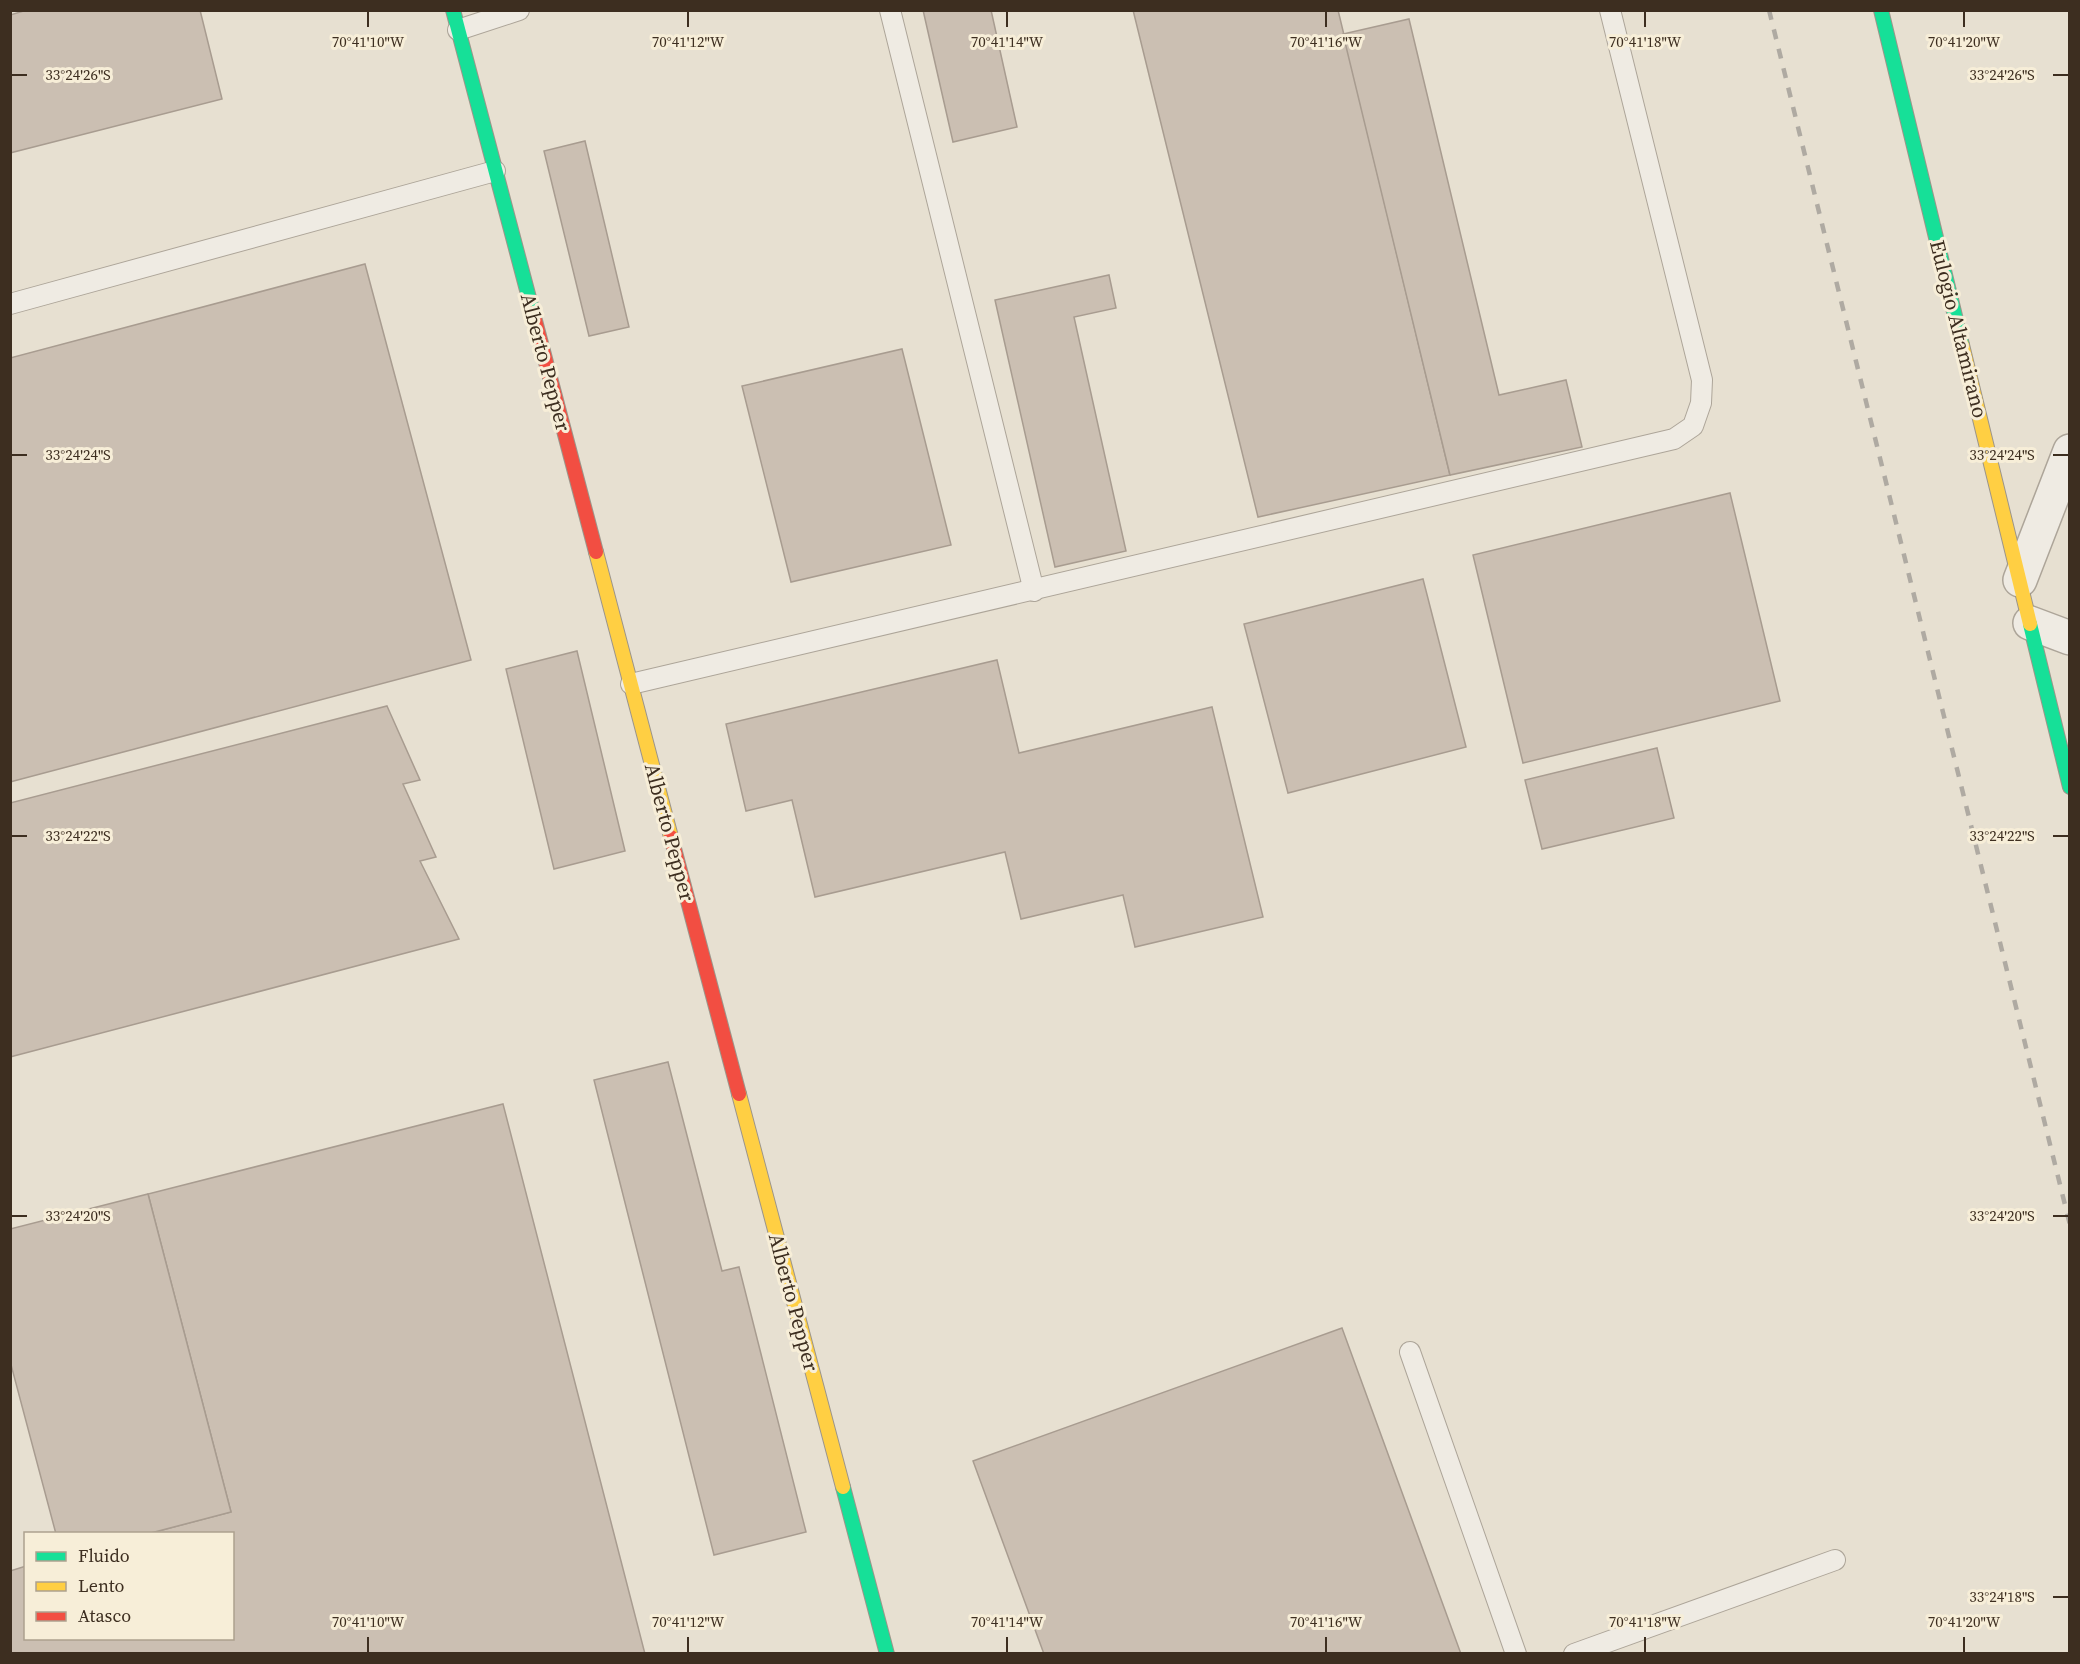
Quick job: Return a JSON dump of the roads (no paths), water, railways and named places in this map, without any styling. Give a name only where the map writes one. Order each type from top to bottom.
[{"type":"street","name":"Alberto Pepper","points":[[453,10],[887,1653]]},
{"type":"street","name":"Eulogio Altamirano","points":[[1881,10],[2070,787]]},
{"type":"street","points":[[2020,580],[2070,451]]},
{"type":"street","points":[[2030,623],[2070,638]]},
{"type":"lane","points":[[458,30],[519,10]]},
{"type":"lane","points":[[890,10],[1034,591]]},
{"type":"lane","points":[[631,684],[1674,439],[1693,426],[1701,403],[1702,380],[1610,10]]},
{"type":"lane","points":[[10,304],[495,171]]},
{"type":"lane","points":[[1410,1352],[1516,1653]]},
{"type":"lane","points":[[1574,1653],[1835,1560]]},
{"type":"railway","points":[[1769,10],[2070,1225]]}]
